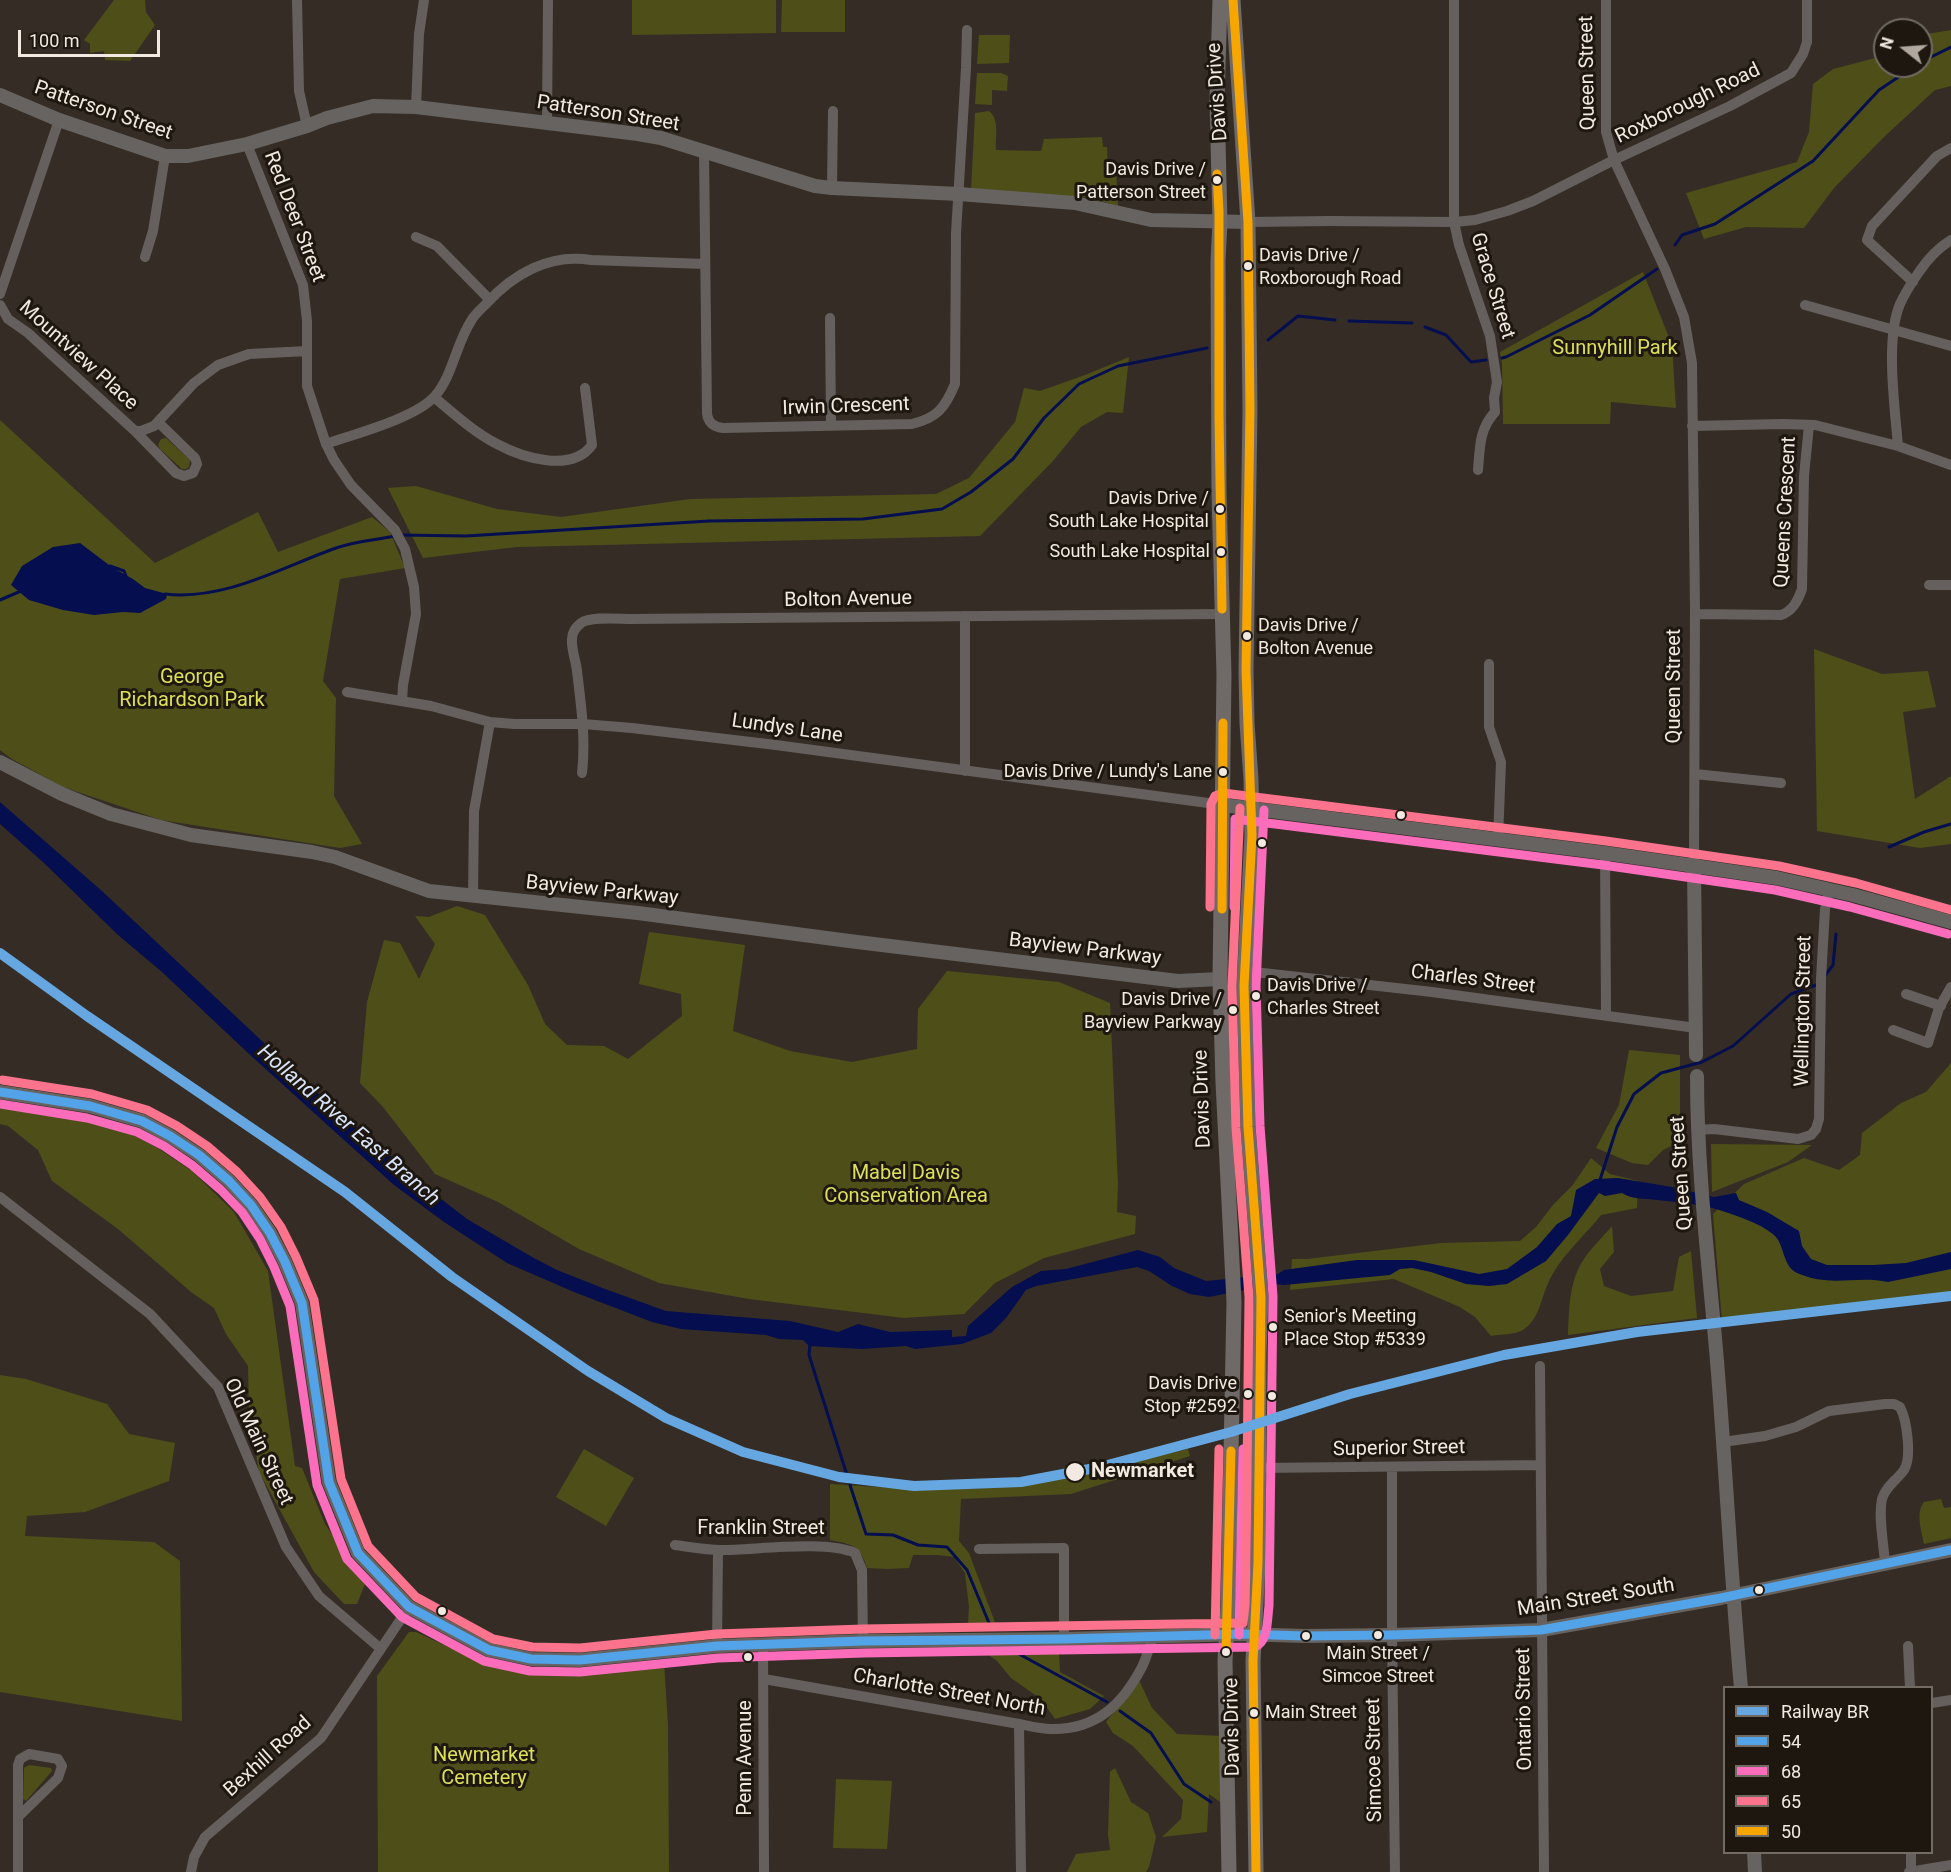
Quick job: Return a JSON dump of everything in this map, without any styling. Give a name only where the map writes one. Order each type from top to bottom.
[{"type":"main road","name":"Davis Drive","points":[[1220,0],[1217,100],[1220,223],[1218,261],[1219,491],[1224,675],[1220,980],[1227,1170],[1233,1249],[1240,1635],[1256,1872]]},
{"type":"main road","name":"Davis Drive","points":[[1229,1872],[1226,1728],[1240,1635],[1257,1606],[1261,1297],[1248,1127],[1245,971],[1252,809],[1246,670],[1251,464],[1248,222],[1233,0]]},
{"type":"main road","name":"Patterson Street","points":[[0,95],[59,120],[165,156],[188,156],[247,144],[373,106],[416,107],[638,134],[705,151],[814,186],[1076,203],[1151,220],[1248,222]]},
{"type":"main road","name":"Bayview Parkway","points":[[0,762],[62,794],[111,814],[191,835],[312,852],[354,863],[429,891],[638,913],[1178,981],[1220,980]]},
{"type":"main road","points":[[1223,805],[1605,853],[1777,878],[1951,922]]},
{"type":"main road","name":"Queen Street","points":[[1694,865],[1696,1055]]},
{"type":"main road","name":"Queen Street","points":[[1697,1076],[1697,1130],[1719,1389],[1733,1595]]},
{"type":"main road","name":"Main Street South","points":[[0,1092],[90,1106],[142,1121],[199,1155],[251,1205],[270,1233],[302,1303],[329,1482],[358,1553],[409,1607],[489,1650],[531,1659],[580,1660],[717,1646],[763,1644],[1154,1636],[1392,1635],[1541,1630],[1733,1595],[1951,1550]]},
{"type":"main road","points":[[1733,1595],[1741,1686]]},
{"type":"main road","points":[[1754,1854],[1755,1872]]},
{"type":"street","points":[[297,0],[299,91],[307,126]]},
{"type":"street","points":[[416,107],[419,34],[424,0]]},
{"type":"street","points":[[547,124],[548,0]]},
{"type":"street","name":"Grace Street","points":[[1454,0],[1454,222],[1459,245],[1491,336],[1496,366],[1495,412],[1486,422],[1481,435],[1478,470]]},
{"type":"street","name":"Queen Street","points":[[1606,0],[1606,132],[1614,160],[1665,268],[1684,317],[1692,363],[1695,614],[1694,865]]},
{"type":"street","name":"Roxborough Road","points":[[1248,222],[1454,222],[1485,217],[1533,201],[1730,106],[1791,73],[1803,54],[1807,42],[1807,0]]},
{"type":"street","name":"Irwin Crescent","points":[[705,151],[706,413],[713,426],[723,428],[912,424],[930,420],[948,403],[955,384],[956,233],[967,30]]},
{"type":"street","points":[[832,188],[833,111]]},
{"type":"street","name":"Mountview Place","points":[[0,294],[59,120]]},
{"type":"street","name":"Red Deer Street","points":[[247,144],[303,285],[308,321],[308,386],[326,444],[351,485],[395,530],[405,549],[414,586],[416,614],[402,701]]},
{"type":"street","points":[[1912,282],[1867,240],[1872,226],[1937,156],[1951,148]]},
{"type":"street","points":[[145,257],[153,231],[165,156]]},
{"type":"street","points":[[416,237],[436,246],[490,300]]},
{"type":"street","points":[[1898,446],[1892,369],[1894,330],[1899,306],[1924,265],[1941,246],[1951,240]]},
{"type":"street","points":[[326,444],[405,416],[434,397],[471,321],[504,285],[522,273],[552,261],[574,257],[591,260],[705,264]]},
{"type":"street","name":"Mountview Place","points":[[0,305],[8,319],[28,333],[135,431],[176,473],[184,476],[193,473],[196,469],[195,458],[158,422]]},
{"type":"street","points":[[1805,305],[1951,346]]},
{"type":"street","points":[[830,318],[831,426]]},
{"type":"street","name":"Mountview Place","points":[[135,431],[148,429],[158,422],[194,383],[218,365],[249,354],[307,351]]},
{"type":"street","points":[[434,397],[469,426],[498,445],[523,454],[567,461],[577,459],[587,453],[592,446],[585,388]]},
{"type":"street","points":[[1692,426],[1809,425],[1898,446],[1951,465]]},
{"type":"street","name":"Queens Crescent","points":[[1695,614],[1781,615],[1790,612],[1798,600],[1802,589],[1805,458],[1809,425]]},
{"type":"street","points":[[1929,585],[1951,585]]},
{"type":"street","name":"Bolton Avenue","points":[[583,724],[575,654],[571,642],[576,627],[582,622],[631,619],[1222,614]]},
{"type":"street","points":[[964,616],[965,771]]},
{"type":"street","points":[[1489,664],[1489,727],[1501,762],[1498,840]]},
{"type":"street","name":"Lundys Lane","points":[[347,692],[440,708],[490,722],[583,724],[632,728],[1223,805]]},
{"type":"street","points":[[473,897],[474,811],[490,722]]},
{"type":"street","points":[[582,773],[583,724]]},
{"type":"street","points":[[1695,774],[1781,783]]},
{"type":"street","points":[[1605,853],[1606,1015]]},
{"type":"street","name":"Wellington Street","points":[[1697,1130],[1714,1129],[1798,1138],[1807,1137],[1813,1133],[1819,1119],[1821,979],[1825,909],[1829,890]]},
{"type":"street","name":"Charles Street","points":[[1245,971],[1432,992],[1696,1028]]},
{"type":"street","points":[[1893,1030],[1928,1043],[1941,1006],[1951,987]]},
{"type":"street","points":[[1906,994],[1941,1006]]},
{"type":"street","name":"Queen Street","points":[[1696,1055],[1697,1076]]},
{"type":"street","name":"Old Main Street","points":[[0,1197],[150,1314],[218,1387],[286,1547],[319,1596],[381,1649]]},
{"type":"street","name":"Ontario Street","points":[[1540,1366],[1544,1872]]},
{"type":"street","points":[[1723,1442],[1765,1436],[1797,1427],[1829,1411],[1885,1404],[1900,1407],[1906,1422],[1908,1458],[1903,1472],[1887,1488],[1882,1499],[1885,1564]]},
{"type":"street","name":"Superior Street","points":[[1258,1468],[1540,1465]]},
{"type":"street","name":"Simcoe Street","points":[[1392,1468],[1395,1872]]},
{"type":"street","name":"Franklin Street","points":[[675,1545],[718,1550],[805,1547],[848,1549],[855,1553],[862,1570],[863,1641]]},
{"type":"street","points":[[980,1549],[1064,1548],[1064,1639]]},
{"type":"street","points":[[717,1646],[718,1550]]},
{"type":"street","name":"Bexhill Road","points":[[191,1872],[194,1857],[205,1837],[321,1738],[409,1607]]},
{"type":"street","name":"Charlotte Street North","points":[[764,1678],[1019,1724],[1051,1729],[1072,1727],[1085,1724],[1109,1712],[1128,1690],[1154,1636]]},
{"type":"street","name":"Penn Avenue","points":[[763,1644],[764,1872]]},
{"type":"street","points":[[1908,1646],[1910,1686]]},
{"type":"street","points":[[1933,1703],[1951,1700]]},
{"type":"street","points":[[1019,1724],[1021,1872]]},
{"type":"street","points":[[18,1872],[17,1770],[20,1760],[29,1754],[58,1759],[62,1770],[58,1778],[19,1816]]},
{"type":"street","points":[[1911,1854],[1910,1872],[1951,1865]]},
{"type":"green space","points":[[114,0],[145,0],[146,12],[155,25],[130,61],[105,60],[104,51],[90,53],[90,44],[84,40]]},
{"type":"green space","points":[[632,0],[776,0],[776,33],[632,35]]},
{"type":"green space","points":[[782,0],[845,0],[845,32],[781,32]]},
{"type":"green space","points":[[1951,30],[1951,86],[1935,90],[1885,136],[1834,188],[1804,228],[1746,227],[1704,239],[1686,193],[1797,162],[1809,132],[1813,84],[1833,69],[1873,59],[1873,78],[1933,78],[1933,33]]},
{"type":"green space","points":[[979,35],[1010,35],[1009,63],[977,64]]},
{"type":"green space","points":[[977,73],[1001,73],[1008,76],[1007,91],[992,90],[992,105],[975,104]]},
{"type":"green space","points":[[989,111],[996,124],[996,150],[1041,151],[1044,139],[1102,137],[1103,147],[1107,147],[1108,169],[1116,169],[1118,206],[1085,197],[971,191],[975,113]]},
{"type":"green space","name":"Sunnyhill Park","points":[[1643,272],[1672,345],[1676,408],[1611,402],[1610,424],[1503,424],[1500,352]]},
{"type":"green space","points":[[1129,357],[1123,413],[1107,412],[1081,427],[1052,462],[980,536],[517,547],[423,558],[388,488],[416,486],[497,509],[561,517],[690,499],[936,494],[969,478],[1015,422],[1024,388],[1040,391]]},
{"type":"green space","name":"George Richardson Park","points":[[0,420],[155,563],[258,512],[278,552],[372,517],[390,532],[405,568],[340,579],[323,681],[336,698],[334,796],[362,844],[340,848],[161,820],[63,787],[0,750]]},
{"type":"green space","points":[[166,438],[190,460],[189,467],[182,469],[160,449],[158,445],[161,439]]},
{"type":"green space","points":[[1814,649],[1882,674],[1928,671],[1936,707],[1903,712],[1915,799],[1951,776],[1951,844],[1920,848],[1817,831]]},
{"type":"green space","name":"Mabel Davis Conservation Area","points":[[457,906],[485,915],[528,985],[545,1024],[567,1045],[604,1046],[628,1059],[682,1016],[681,994],[639,984],[649,932],[745,945],[733,1031],[790,1051],[852,1062],[917,1049],[918,1009],[947,971],[1059,982],[1110,1003],[1118,1185],[1117,1212],[1136,1216],[1135,1234],[1044,1258],[995,1283],[964,1314],[904,1318],[749,1299],[659,1283],[579,1249],[498,1202],[435,1174],[383,1107],[360,1083],[367,1002],[384,940],[400,943],[419,979],[435,944],[415,916],[429,917]]},
{"type":"green space","points":[[1629,1050],[1680,1055],[1680,1142],[1663,1150],[1648,1165],[1632,1163],[1596,1148],[1619,1105]]},
{"type":"green space","points":[[1951,1063],[1951,1296],[1722,1321],[1713,1214],[1744,1184],[1804,1158],[1839,1170],[1860,1155],[1862,1133],[1901,1103],[1926,1092]]},
{"type":"green space","points":[[0,1100],[102,1118],[159,1149],[192,1171],[234,1212],[268,1271],[295,1466],[302,1468],[325,1524],[365,1584],[357,1604],[344,1604],[314,1572],[259,1472],[249,1414],[248,1366],[226,1334],[214,1308],[191,1292],[118,1229],[52,1181],[38,1150],[8,1126],[0,1124]]},
{"type":"green space","points":[[1711,1144],[1812,1145],[1788,1162],[1712,1192]]},
{"type":"green space","points":[[1591,1158],[1610,1174],[1638,1181],[1637,1208],[1601,1215],[1558,1266],[1533,1321],[1520,1332],[1491,1336],[1475,1317],[1460,1307],[1394,1279],[1290,1290],[1292,1259],[1441,1243],[1520,1241],[1536,1227],[1572,1186]]},
{"type":"green space","points":[[1612,1226],[1614,1252],[1600,1269],[1604,1286],[1631,1296],[1673,1291],[1679,1257],[1691,1251],[1697,1318],[1568,1335],[1570,1298],[1574,1279],[1582,1262]]},
{"type":"green space","points":[[0,1375],[26,1379],[107,1404],[129,1434],[175,1443],[169,1481],[85,1512],[27,1516],[25,1536],[154,1542],[180,1561],[182,1721],[0,1692]]},
{"type":"green space","points":[[584,1449],[634,1478],[606,1526],[556,1497]]},
{"type":"green space","points":[[1188,1449],[1190,1456],[1071,1494],[961,1499],[959,1541],[969,1553],[996,1625],[968,1624],[969,1607],[965,1573],[954,1557],[913,1555],[909,1568],[867,1568],[858,1550],[844,1543],[830,1540],[830,1484],[941,1489],[1008,1486],[1076,1475]]},
{"type":"green space","points":[[1941,1499],[1944,1508],[1951,1507],[1951,1538],[1924,1544],[1920,1523],[1921,1506],[1924,1502]]},
{"type":"green space","name":"Newmarket Cemetery","points":[[409,1632],[416,1632],[471,1656],[518,1668],[591,1670],[664,1662],[668,1725],[669,1872],[378,1872],[377,1676]]},
{"type":"green space","points":[[979,1648],[1059,1649],[1060,1672],[1104,1696],[1090,1709],[1055,1719],[1041,1699],[1011,1678],[997,1661]]},
{"type":"green space","points":[[1139,1680],[1152,1708],[1177,1734],[1223,1736],[1223,1804],[1209,1794],[1207,1832],[1162,1837],[1181,1819],[1183,1800],[1133,1746],[1113,1733],[1106,1722]]},
{"type":"green space","points":[[29,1765],[51,1768],[52,1771],[26,1801],[23,1799],[24,1768]]},
{"type":"green space","points":[[1115,1768],[1131,1802],[1148,1813],[1156,1837],[1149,1867],[1146,1872],[1067,1872],[1076,1854],[1110,1850],[1108,1835],[1110,1772]]},
{"type":"green space","points":[[836,1779],[892,1781],[887,1849],[833,1848]]},
{"type":"water","points":[[80,543],[145,588],[167,594],[166,599],[140,613],[94,615],[63,610],[29,600],[11,585],[22,566],[53,547]]},
{"type":"water","name":"Holland River East Branch","points":[[0,802],[103,892],[325,1100],[467,1219],[557,1270],[666,1311],[790,1321],[838,1332],[858,1324],[890,1332],[952,1330],[952,1337],[966,1336],[968,1326],[1012,1287],[1041,1271],[1066,1269],[1138,1250],[1160,1257],[1174,1268],[1206,1281],[1278,1274],[1284,1270],[1357,1260],[1414,1260],[1479,1274],[1507,1269],[1537,1247],[1557,1224],[1571,1216],[1576,1190],[1595,1179],[1618,1178],[1714,1197],[1736,1193],[1739,1200],[1767,1212],[1799,1231],[1802,1246],[1811,1259],[1827,1265],[1906,1263],[1951,1252],[1951,1269],[1888,1282],[1821,1280],[1792,1270],[1778,1239],[1761,1226],[1746,1219],[1702,1206],[1634,1198],[1622,1193],[1605,1196],[1599,1193],[1546,1261],[1507,1284],[1489,1286],[1466,1284],[1412,1268],[1400,1269],[1390,1275],[1274,1284],[1209,1297],[1190,1294],[1172,1286],[1149,1271],[1137,1267],[1036,1286],[1026,1290],[1006,1318],[991,1333],[962,1344],[915,1349],[906,1346],[862,1349],[809,1346],[803,1340],[779,1339],[766,1335],[681,1329],[652,1322],[507,1263],[444,1222],[394,1185],[162,972],[118,935],[0,824]]},
{"type":"waterway","points":[[1933,56],[1951,47]]},
{"type":"waterway","points":[[1675,245],[1682,235],[1715,224],[1813,161],[1879,90],[1897,78]]},
{"type":"waterway","points":[[1502,358],[1590,315],[1657,269]]},
{"type":"waterway","points":[[1268,340],[1298,316],[1335,320]]},
{"type":"waterway","points":[[1349,321],[1412,323]]},
{"type":"waterway","points":[[1425,327],[1446,335],[1471,362],[1486,360]]},
{"type":"waterway","points":[[401,535],[466,536],[709,521],[863,519],[942,509],[971,492],[1013,459],[1044,418],[1079,384],[1118,366],[1207,348]]},
{"type":"waterway","points":[[165,594],[187,595],[231,588],[343,546],[395,536]]},
{"type":"waterway","points":[[110,566],[124,571],[126,576]]},
{"type":"waterway","points":[[0,600],[21,591]]},
{"type":"waterway","points":[[1889,847],[1924,832],[1951,824]]},
{"type":"waterway","points":[[1824,977],[1833,965],[1836,934]]},
{"type":"waterway","points":[[1599,1183],[1617,1127],[1634,1094],[1661,1073],[1702,1062],[1733,1046],[1791,994],[1819,984]]},
{"type":"waterway","points":[[810,1344],[809,1355],[846,1472]]},
{"type":"waterway","points":[[850,1485],[866,1534],[893,1535],[918,1545],[947,1547],[967,1570],[989,1623]]},
{"type":"waterway","points":[[1019,1654],[1107,1702]]},
{"type":"waterway","points":[[1120,1711],[1151,1733],[1184,1784],[1211,1802]]},
{"type":"rail line","name":"BR","points":[[0,953],[87,1016],[345,1192],[452,1277],[588,1371],[666,1418],[743,1452],[839,1477],[914,1486],[1021,1482],[1100,1467],[1231,1432],[1350,1394],[1504,1355],[1637,1332],[1951,1296]]},
{"type":"transit line","name":"50","points":[[1233,0],[1248,222],[1250,410],[1246,670],[1252,835],[1244,986],[1248,1127],[1261,1297],[1258,1563],[1253,1661],[1256,1872]]},
{"type":"transit line","name":"50","points":[[1217,174],[1222,609]]},
{"type":"transit line","name":"50","points":[[1222,909],[1223,723]]},
{"type":"transit line","name":"65","points":[[1210,907],[1211,804],[1215,796],[1223,793],[1606,841],[1779,866],[1856,883],[1951,910]]},
{"type":"transit line","name":"65","points":[[2,1080],[92,1094],[147,1110],[207,1146],[237,1172],[260,1197],[281,1227],[314,1300],[341,1479],[368,1546],[416,1597],[493,1639],[532,1647],[580,1648],[717,1634],[863,1629],[1243,1623],[1246,1563],[1249,1297],[1236,1128],[1232,986],[1240,808]]},
{"type":"transit line","name":"68","points":[[0,1104],[87,1118],[137,1132],[164,1146],[192,1165],[242,1212],[260,1239],[290,1306],[317,1485],[347,1559],[402,1617],[484,1661],[530,1671],[580,1672],[718,1658],[863,1653],[1255,1647],[1260,1644],[1265,1635],[1269,1606],[1273,1296],[1260,1126],[1256,986],[1264,810]]},
{"type":"transit line","name":"68","points":[[1234,907],[1235,819],[1603,865],[1775,890],[1850,907],[1948,934]]},
{"type":"transit line","name":"54","points":[[0,1092],[90,1106],[142,1121],[199,1155],[229,1181],[251,1205],[270,1233],[302,1303],[329,1482],[358,1553],[409,1607],[489,1650],[531,1659],[580,1660],[717,1646],[863,1641],[1241,1634],[1392,1635],[1541,1630],[1721,1598],[1951,1550]]},
{"type":"transit line","name":"65","points":[[1215,1635],[1219,1449]]},
{"type":"transit line","name":"68","points":[[1239,1635],[1243,1449]]},
{"type":"transit line","name":"50","points":[[1226,1652],[1231,1451]]},
{"type":"place","name":"Davis Drive / Patterson Street","points":[[1217,180]]},
{"type":"place","name":"Davis Drive / Roxborough Road","points":[[1248,266]]},
{"type":"place","name":"Davis Drive / South Lake Hospital","points":[[1220,509]]},
{"type":"place","name":"South Lake Hospital","points":[[1221,552]]},
{"type":"place","name":"Davis Drive / Bolton Avenue","points":[[1247,636]]},
{"type":"place","name":"Davis Drive / Lundy's Lane","points":[[1223,772]]},
{"type":"place","name":"Davis Drive / Charles Street","points":[[1256,996]]},
{"type":"place","name":"Davis Drive / Bayview Parkway","points":[[1233,1010]]},
{"type":"place","name":"Senior's Meeting Place Stop #5339","points":[[1273,1327]]},
{"type":"place","name":"Davis Drive Stop #2592","points":[[1248,1394]]},
{"type":"place","name":"Newmarket","points":[[1075,1472]]},
{"type":"place","name":"Main Street / Simcoe Street","points":[[1378,1635]]},
{"type":"place","name":"Main Street","points":[[1254,1713]]}]
